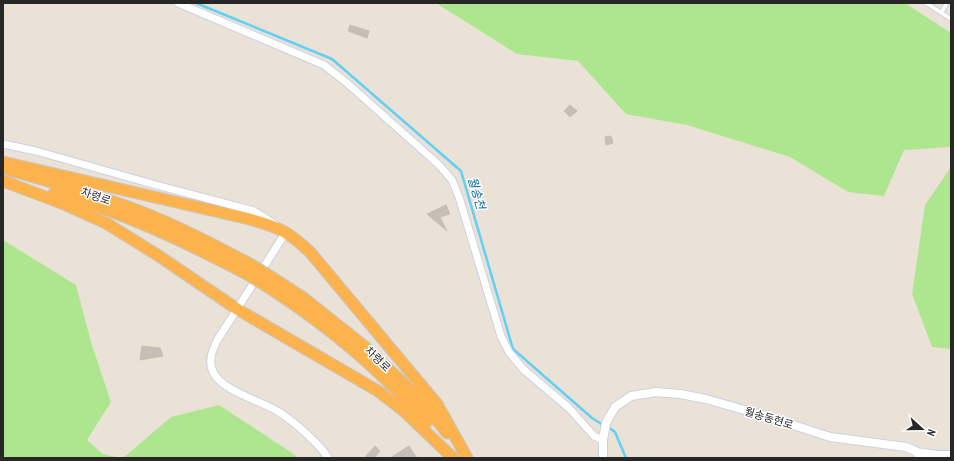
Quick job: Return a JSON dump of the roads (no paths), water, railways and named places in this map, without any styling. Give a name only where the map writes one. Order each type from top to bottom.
[{"type":"highway","points":[[3,162],[245,218],[270,225],[286,232],[310,252],[437,404],[467,458]]},
{"type":"highway","name":"차령로","points":[[3,169],[69,186],[141,212],[193,234],[247,268]]},
{"type":"highway","points":[[3,180],[64,204],[106,223],[159,256],[236,309],[378,391],[404,411],[454,458]]},
{"type":"highway","name":"차령로","points":[[3,180],[66,196],[137,221],[247,268]]},
{"type":"highway","points":[[247,268],[270,283]]},
{"type":"highway","name":"차령로","points":[[270,283],[305,299],[364,346],[420,399],[467,458]]},
{"type":"highway","name":"차령로","points":[[270,283],[299,308],[358,354],[412,406],[454,458]]},
{"type":"street","points":[[178,3],[324,65],[342,79],[438,164],[452,180],[459,197],[501,336],[509,352],[524,369],[569,408],[594,436],[603,436],[603,458]]},
{"type":"street","points":[[3,144],[36,151],[254,211],[267,218],[286,232],[236,309],[213,350],[210,360],[217,378],[226,386],[280,412],[320,446],[328,458]]},
{"type":"street","name":"월송동현로","points":[[603,436],[606,423],[615,407],[631,396],[656,392],[680,394],[769,417],[830,437],[906,446],[915,451],[922,458]]},
{"type":"street","points":[[915,451],[937,456],[951,455]]},
{"type":"lane","points":[[926,3],[951,19]]},
{"type":"lane","points":[[941,13],[947,3]]},
{"type":"waterway","name":"월송천","points":[[196,3],[332,59],[461,171],[513,349],[592,418],[603,425]]},
{"type":"waterway","name":"월송천","points":[[608,427],[615,432],[626,458]]}]
